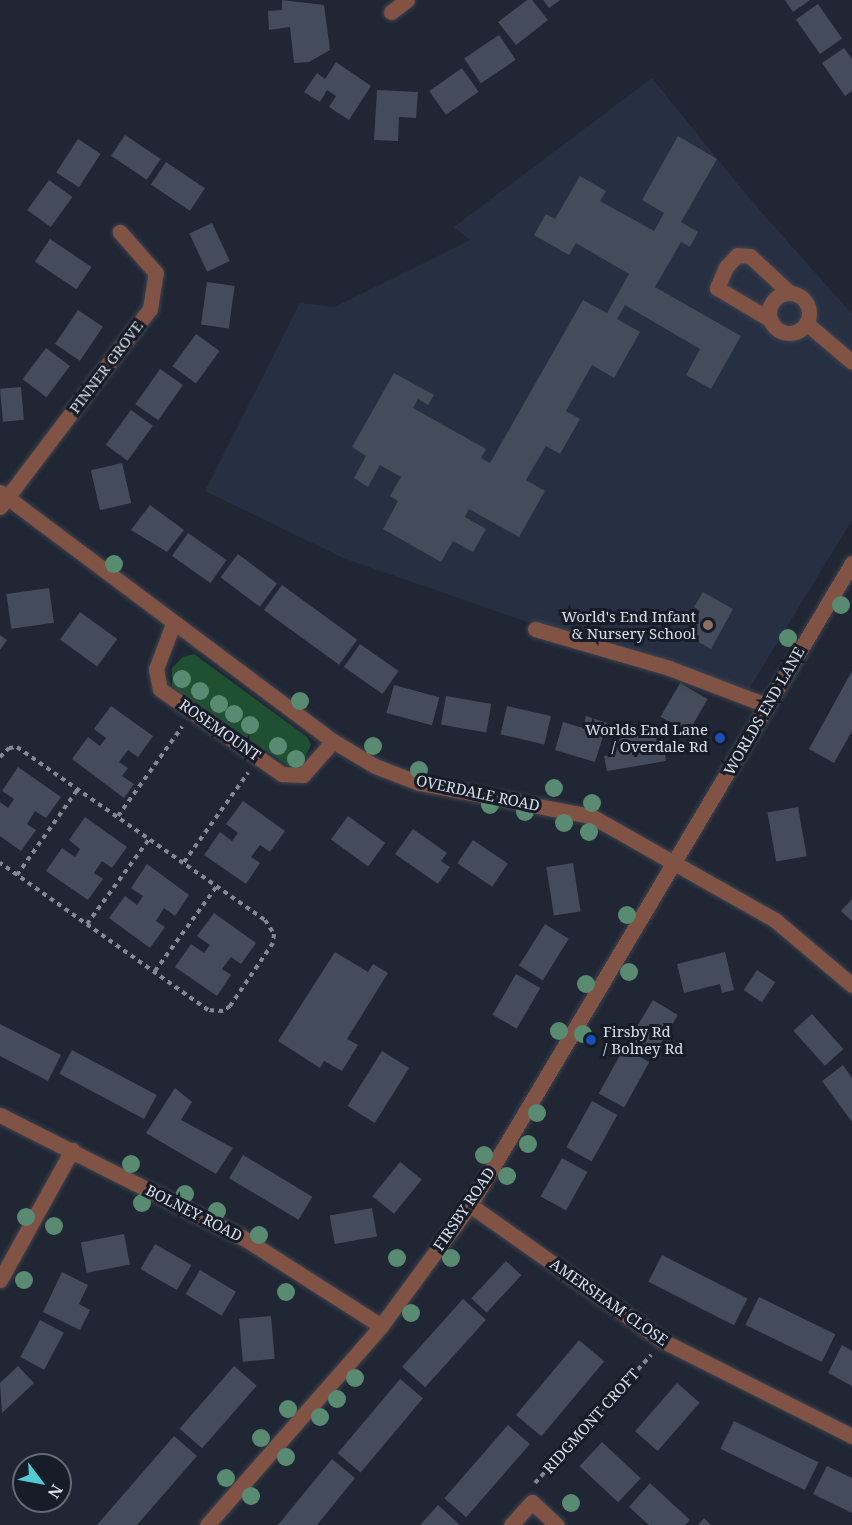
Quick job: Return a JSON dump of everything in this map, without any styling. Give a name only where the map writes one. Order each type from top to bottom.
[{"type":"street","points":[[391,12],[407,0]]},
{"type":"street","name":"PINNER GROVE","points":[[2,499],[150,309],[156,273],[120,232]]},
{"type":"street","points":[[737,255],[750,256],[790,293],[807,303],[806,323],[797,331],[785,333],[771,321],[717,288],[726,267],[737,255]]},
{"type":"street","points":[[771,321],[773,302],[790,293]]},
{"type":"street","points":[[806,323],[852,362]]},
{"type":"street","name":"OVERDALE ROAD","points":[[2,499],[333,741],[375,766],[419,783],[591,816],[677,861],[775,920],[852,985]]},
{"type":"street","name":"WORLDS END LANE","points":[[677,861],[766,705],[852,562]]},
{"type":"street","name":"ROSEMOUNT","points":[[173,624],[156,669],[160,689],[282,774],[303,774],[333,741]]},
{"type":"street","points":[[535,629],[669,668],[766,705]]},
{"type":"street","name":"FIRSBY ROAD","points":[[207,1525],[381,1326],[470,1205],[677,861]]},
{"type":"street","name":"BOLNEY ROAD","points":[[0,1114],[242,1237],[381,1326]]},
{"type":"street","points":[[0,1280],[72,1150]]},
{"type":"street","name":"AMERSHAM CLOSE","points":[[470,1205],[663,1341],[852,1436]]},
{"type":"street","points":[[511,1525],[532,1502],[557,1525]]},
{"type":"path","points":[[118,816],[192,712]]},
{"type":"path","points":[[0,757],[9,748],[18,747],[184,862],[265,920],[274,934],[270,950],[230,1006],[223,1011],[208,1010],[0,863]]},
{"type":"path","points":[[184,862],[259,758]]},
{"type":"path","points":[[17,874],[78,789]]},
{"type":"path","points":[[87,924],[150,838]]},
{"type":"path","points":[[155,971],[217,886]]},
{"type":"path","name":"RIDGMONT CROFT","points":[[532,1502],[525,1493],[663,1341]]},
{"type":"shaded area","points":[[652,78],[749,198],[852,314],[852,520],[741,702],[697,681],[343,558],[205,491],[300,303],[335,307],[470,240],[454,227]]},
{"type":"green space","points":[[194,654],[307,737],[311,745],[302,764],[290,767],[172,687],[172,668],[183,657]]},
{"type":"building","points":[[282,0],[324,5],[330,50],[309,62],[294,63],[290,27],[269,30],[268,11],[282,10]]},
{"type":"building","points":[[527,0],[532,0],[548,20],[516,45],[498,22]]},
{"type":"building","points":[[543,0],[560,0],[549,8]]},
{"type":"building","points":[[785,0],[810,0],[793,12]]},
{"type":"building","points":[[818,4],[842,38],[820,54],[796,19]]},
{"type":"building","points":[[499,35],[516,60],[481,83],[464,58]]},
{"type":"building","points":[[844,48],[852,59],[852,91],[845,96],[822,63]]},
{"type":"building","points":[[336,62],[371,86],[349,120],[329,107],[336,96],[327,90],[320,102],[304,92],[317,73],[325,79]]},
{"type":"building","points":[[462,68],[479,92],[446,115],[429,91]]},
{"type":"building","points":[[377,90],[418,92],[416,118],[399,117],[398,141],[374,140]]},
{"type":"building","points":[[125,135],[161,159],[147,180],[111,156]]},
{"type":"building","points":[[678,136],[717,159],[681,222],[698,232],[690,247],[681,242],[655,287],[741,336],[711,389],[686,375],[700,349],[625,305],[617,319],[640,332],[614,378],[592,365],[566,411],[580,419],[560,454],[546,446],[526,480],[545,491],[519,537],[469,509],[465,517],[486,529],[473,552],[453,541],[441,562],[383,529],[398,501],[390,496],[401,477],[380,465],[368,487],[354,478],[366,456],[352,447],[394,373],[434,395],[428,405],[418,399],[413,408],[486,449],[481,458],[490,463],[583,300],[607,313],[629,274],[576,243],[569,255],[534,235],[546,214],[555,219],[580,176],[606,191],[600,201],[654,231],[664,213],[642,200]]},
{"type":"building","points":[[78,139],[101,154],[79,187],[56,173]]},
{"type":"building","points":[[166,162],[205,188],[190,211],[151,184]]},
{"type":"building","points":[[49,180],[72,197],[51,227],[27,210]]},
{"type":"building","points":[[212,223],[230,261],[207,272],[189,234]]},
{"type":"building","points":[[50,239],[91,267],[76,289],[35,261]]},
{"type":"building","points":[[207,282],[235,286],[229,328],[201,325]]},
{"type":"building","points":[[78,310],[103,327],[80,361],[55,344]]},
{"type":"building","points":[[196,334],[219,351],[196,383],[172,366]]},
{"type":"building","points":[[46,348],[70,366],[46,397],[23,379]]},
{"type":"building","points":[[160,369],[183,385],[158,420],[135,404]]},
{"type":"building","points":[[21,387],[24,420],[3,422],[0,389]]},
{"type":"building","points":[[131,410],[153,426],[128,461],[106,445]]},
{"type":"building","points":[[122,463],[131,503],[100,510],[91,470]]},
{"type":"building","points":[[150,505],[184,530],[167,552],[131,530]]},
{"type":"building","points":[[188,533],[227,560],[210,583],[172,556]]},
{"type":"building","points":[[238,554],[277,583],[260,607],[221,577]]},
{"type":"building","points":[[282,585],[357,640],[339,665],[264,610]]},
{"type":"building","points":[[49,588],[54,623],[11,629],[6,594]]},
{"type":"building","points":[[703,592],[733,609],[711,649],[686,635],[700,611],[694,607]]},
{"type":"building","points":[[80,612],[117,639],[97,667],[60,640]]},
{"type":"building","points":[[0,635],[7,640],[0,650]]},
{"type":"building","points":[[360,644],[399,671],[382,694],[344,667]]},
{"type":"building","points":[[852,671],[852,731],[834,763],[809,749]]},
{"type":"building","points":[[680,683],[708,699],[688,733],[660,717]]},
{"type":"building","points":[[394,685],[439,697],[432,725],[386,713]]},
{"type":"building","points":[[446,696],[491,704],[486,733],[441,725]]},
{"type":"building","points":[[111,706],[153,736],[138,757],[128,750],[119,762],[128,768],[122,776],[134,784],[124,798],[72,759],[88,737],[100,746],[106,738],[94,729]]},
{"type":"building","points":[[507,706],[551,716],[544,744],[500,734]]},
{"type":"building","points":[[586,716],[607,723],[595,762],[555,750],[563,722],[583,728]]},
{"type":"building","points":[[661,731],[666,761],[607,771],[604,756],[615,755],[612,740]]},
{"type":"building","points":[[18,767],[61,797],[46,818],[35,811],[27,824],[36,830],[21,851],[0,836],[0,802],[8,808],[14,799],[2,791]]},
{"type":"building","points":[[243,801],[285,831],[270,852],[260,845],[251,857],[260,863],[246,884],[204,855],[220,832],[232,841],[238,833],[226,824]]},
{"type":"building","points":[[798,807],[807,856],[776,862],[767,812]]},
{"type":"building","points":[[348,816],[385,843],[368,866],[331,839]]},
{"type":"building","points":[[85,817],[127,847],[112,868],[102,861],[94,873],[103,879],[88,900],[46,871],[62,848],[75,857],[80,849],[69,840]]},
{"type":"building","points":[[413,829],[447,853],[441,861],[450,867],[438,884],[395,854]]},
{"type":"building","points":[[473,840],[508,863],[492,887],[457,863]]},
{"type":"building","points":[[573,863],[581,911],[554,916],[546,867]]},
{"type":"building","points":[[147,864],[189,895],[175,916],[164,908],[156,921],[165,927],[150,948],[109,918],[125,896],[137,905],[143,896],[131,888]]},
{"type":"building","points":[[852,899],[852,921],[841,911]]},
{"type":"building","points":[[214,913],[256,943],[241,964],[231,957],[222,969],[231,975],[217,996],[175,967],[191,944],[204,953],[210,945],[197,936]]},
{"type":"building","points":[[545,924],[569,939],[543,980],[519,966]]},
{"type":"building","points":[[335,952],[368,972],[373,964],[388,973],[347,1039],[358,1045],[342,1071],[324,1061],[320,1068],[278,1041]]},
{"type":"building","points":[[725,952],[734,990],[722,993],[720,984],[684,993],[677,964]]},
{"type":"building","points":[[757,970],[775,982],[762,1002],[744,990]]},
{"type":"building","points":[[516,974],[540,988],[517,1029],[493,1015]]},
{"type":"building","points":[[653,1000],[678,1015],[655,1054],[630,1039]]},
{"type":"building","points":[[812,1014],[843,1049],[825,1066],[793,1031]]},
{"type":"building","points":[[0,1024],[61,1055],[48,1081],[0,1056]]},
{"type":"building","points":[[624,1048],[649,1062],[624,1108],[599,1093]]},
{"type":"building","points":[[72,1050],[157,1095],[144,1119],[59,1074]]},
{"type":"building","points":[[382,1051],[409,1068],[375,1123],[348,1106]]},
{"type":"building","points":[[843,1065],[852,1078],[852,1122],[822,1081]]},
{"type":"building","points":[[175,1088],[192,1102],[181,1120],[233,1148],[216,1174],[146,1133]]},
{"type":"building","points":[[592,1101],[617,1115],[592,1161],[566,1147]]},
{"type":"building","points":[[243,1155],[312,1197],[299,1220],[229,1178]]},
{"type":"building","points":[[562,1158],[587,1172],[566,1211],[541,1196]]},
{"type":"building","points":[[400,1162],[422,1180],[394,1214],[372,1196]]},
{"type":"building","points":[[372,1208],[377,1237],[335,1244],[330,1215]]},
{"type":"building","points":[[124,1234],[130,1264],[87,1273],[81,1242]]},
{"type":"building","points":[[155,1244],[191,1265],[177,1290],[140,1269]]},
{"type":"building","points":[[662,1255],[748,1299],[734,1325],[648,1282]]},
{"type":"building","points":[[506,1261],[521,1275],[487,1313],[471,1298]]},
{"type":"building","points":[[200,1270],[236,1292],[222,1316],[186,1294]]},
{"type":"building","points":[[62,1272],[88,1285],[79,1304],[90,1310],[80,1330],[43,1312]]},
{"type":"building","points":[[759,1297],[835,1334],[822,1362],[745,1325]]},
{"type":"building","points":[[463,1299],[486,1320],[425,1387],[402,1367]]},
{"type":"building","points":[[271,1316],[275,1359],[243,1362],[239,1319]]},
{"type":"building","points":[[40,1320],[64,1333],[44,1370],[20,1357]]},
{"type":"building","points":[[579,1340],[604,1361],[541,1436],[516,1415]]},
{"type":"building","points":[[842,1345],[852,1351],[852,1386],[828,1373]]},
{"type":"building","points":[[18,1366],[34,1383],[2,1413],[0,1383]]},
{"type":"building","points":[[234,1366],[257,1386],[202,1448],[180,1429]]},
{"type":"building","points":[[400,1379],[423,1398],[361,1473],[338,1453]]},
{"type":"building","points":[[677,1383],[700,1403],[658,1451],[635,1431]]},
{"type":"building","points":[[734,1421],[818,1462],[805,1490],[720,1449]]},
{"type":"building","points":[[508,1425],[530,1444],[466,1517],[444,1498]]},
{"type":"building","points":[[174,1436],[197,1456],[137,1525],[97,1525]]},
{"type":"building","points":[[602,1442],[641,1478],[618,1502],[579,1466]]},
{"type":"building","points":[[332,1459],[355,1478],[317,1525],[278,1525]]},
{"type":"building","points":[[827,1466],[852,1478],[852,1513],[813,1494]]},
{"type":"building","points":[[650,1483],[690,1520],[685,1525],[649,1525],[629,1507]]},
{"type":"building","points":[[438,1505],[460,1525],[420,1525]]},
{"type":"building","points":[[704,1518],[711,1525],[698,1525]]},
{"type":"place","name":"World's End Infant & Nursery School","points":[[708,625]]},
{"type":"place","name":"Worlds End Lane / Overdale Rd","points":[[720,738]]},
{"type":"place","name":"Firsby Rd / Bolney Rd","points":[[591,1040]]}]
